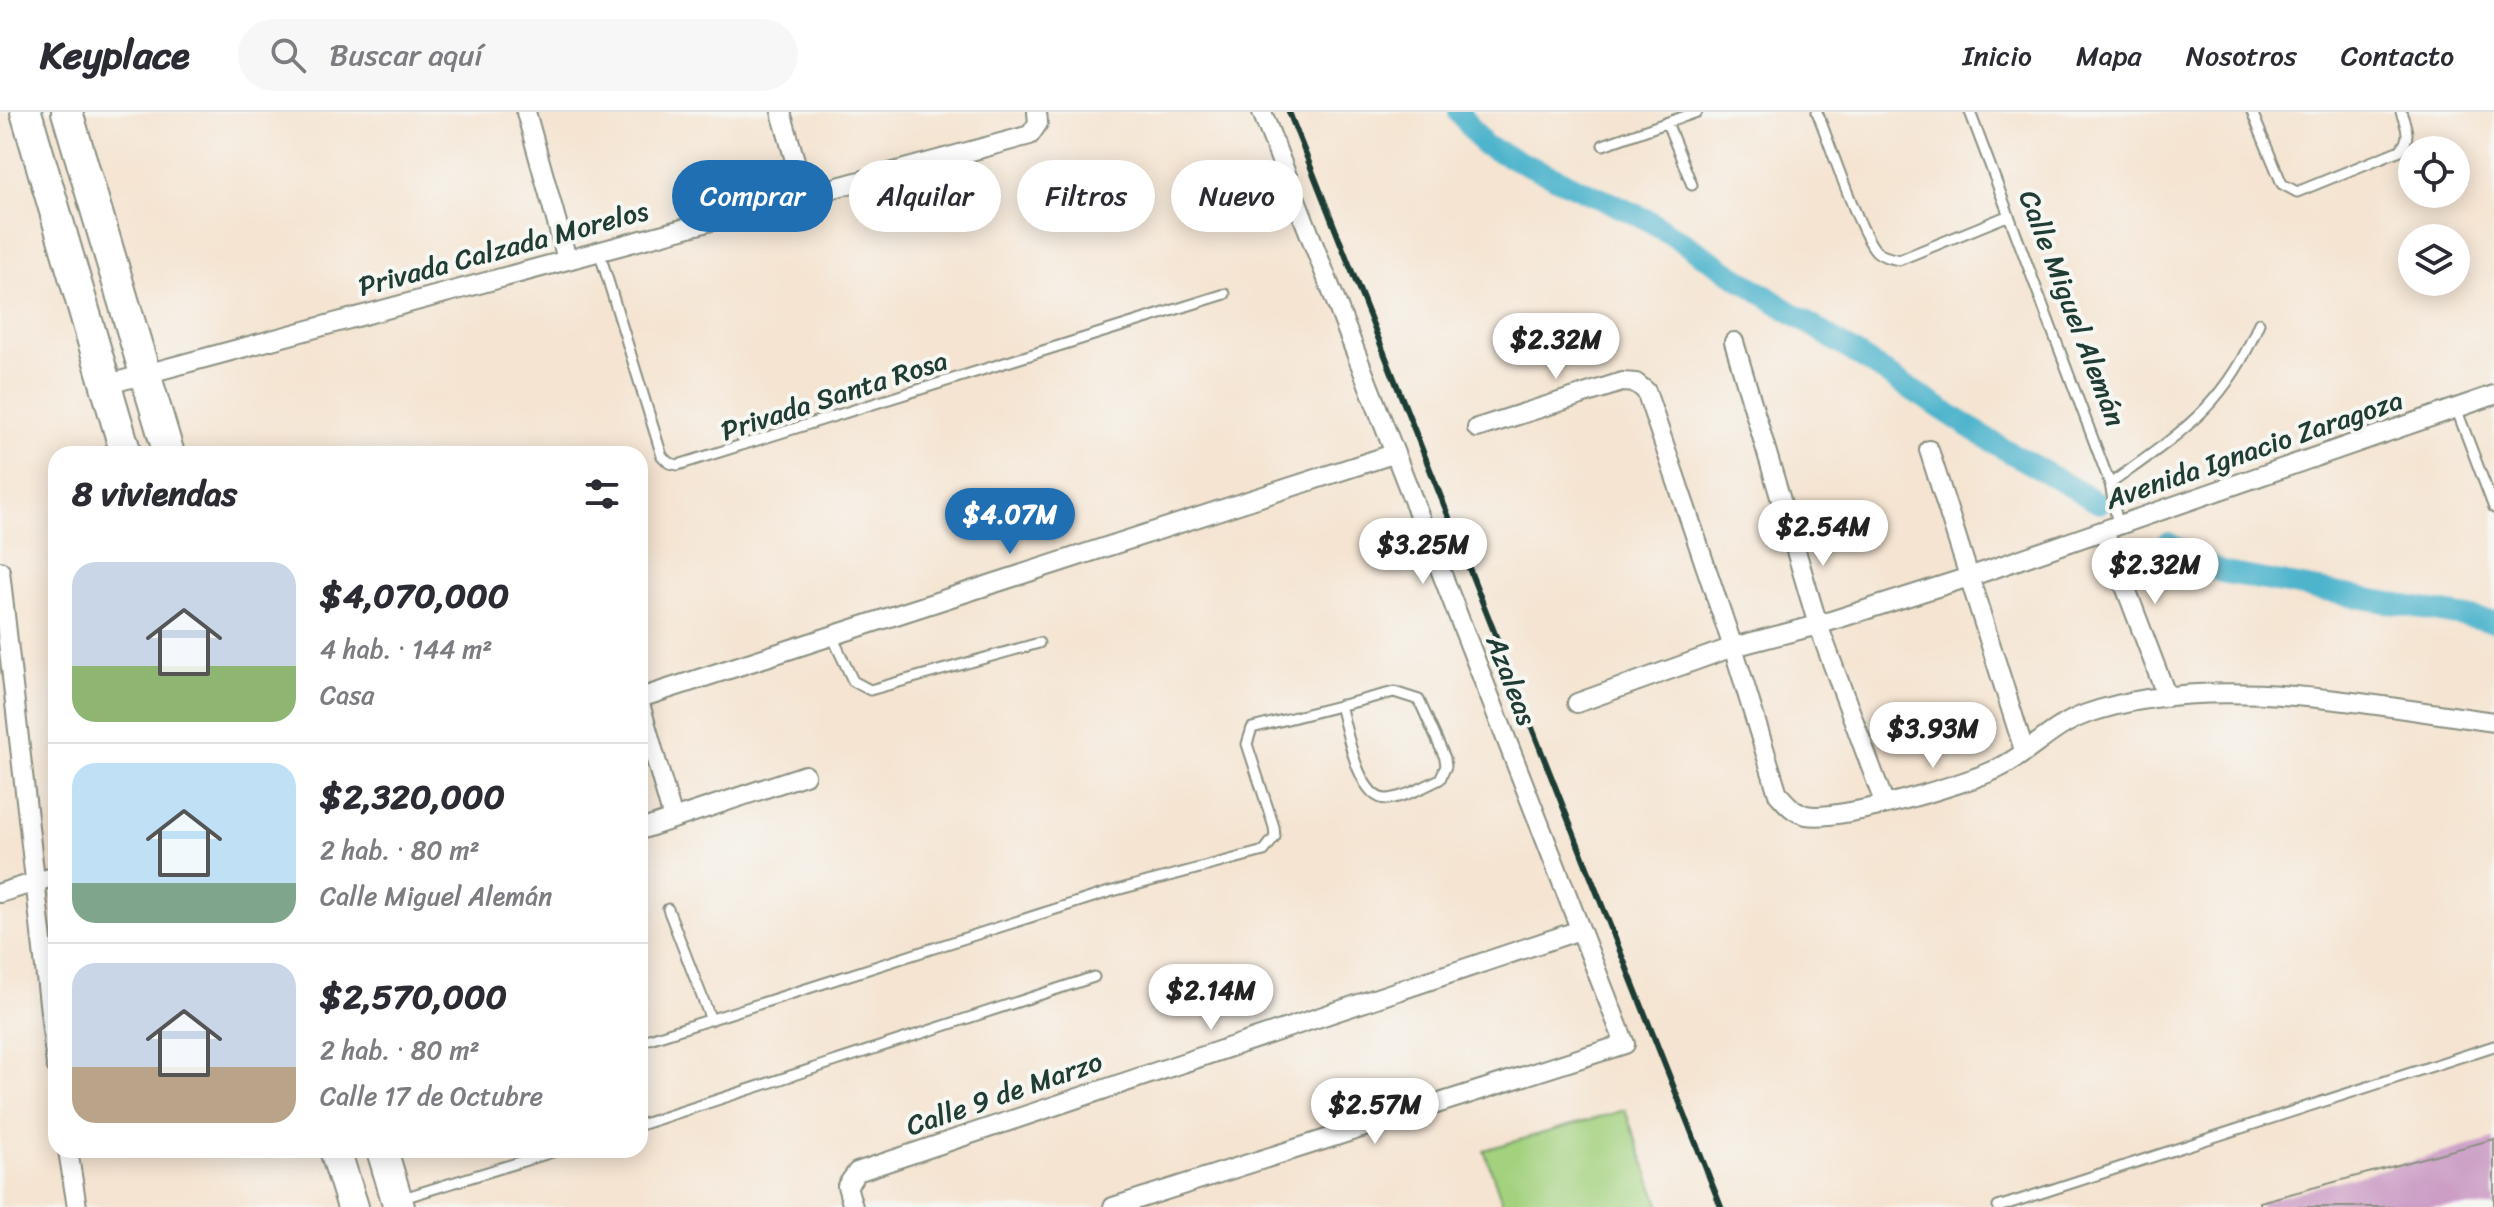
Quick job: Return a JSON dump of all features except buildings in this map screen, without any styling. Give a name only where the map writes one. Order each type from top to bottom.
[{"type":"main road","points":[[26,112],[124,446]]},
{"type":"main road","points":[[67,112],[167,446]]},
{"type":"main road","points":[[338,1158],[353,1207]]},
{"type":"main road","points":[[384,1158],[398,1203]]},
{"type":"street","points":[[526,112],[567,259]]},
{"type":"street","points":[[781,112],[795,160]]},
{"type":"street","name":"Privada Calzada Morelos","points":[[833,188],[1030,135],[1038,123],[1037,112]]},
{"type":"street","name":"Azaleas","points":[[1113,1207],[1625,1044],[1262,112]]},
{"type":"street","name":"Privada Calzada Morelos","points":[[105,385],[672,231]]},
{"type":"street","points":[[1734,342],[1818,625],[1884,802]]},
{"type":"street","points":[[1477,428],[1622,382],[1636,383],[1652,400],[1778,794],[1792,810],[1822,817],[1967,781],[2002,767],[2052,729],[2086,714],[2143,699],[2197,694],[2338,700],[2494,722]]},
{"type":"street","name":"Avenida Ignacio Zaragoza","points":[[1577,703],[1733,647],[1818,625],[1969,577],[2494,395]]},
{"type":"street","points":[[1929,450],[2024,750]]},
{"type":"street","points":[[648,698],[832,635],[1393,454]]},
{"type":"street","name":"Calle Miguel Alemán","points":[[2111,529],[2167,697]]},
{"type":"street","points":[[0,571],[48,996]]},
{"type":"street","points":[[648,730],[673,819]]},
{"type":"street","points":[[648,827],[805,775]]},
{"type":"street","points":[[0,893],[48,879]]},
{"type":"street","name":"Calle 9 de Marzo","points":[[853,1207],[847,1186],[857,1172],[1580,930]]},
{"type":"street","points":[[69,1158],[77,1207]]},
{"type":"lane","points":[[1603,145],[1697,112]]},
{"type":"lane","points":[[1817,112],[1875,250],[1899,260],[2007,216]]},
{"type":"lane","name":"Calle Miguel Alemán","points":[[1970,112],[2110,484],[2111,529]]},
{"type":"lane","points":[[2252,112],[2282,184],[2297,192],[2400,150],[2407,143],[2408,133],[2401,112]]},
{"type":"lane","points":[[1667,123],[1692,185]]},
{"type":"lane","name":"Privada Santa Rosa","points":[[599,251],[662,456],[669,463],[678,465],[1225,294]]},
{"type":"lane","points":[[2110,484],[2196,422],[2228,384],[2246,355],[2259,323]]},
{"type":"lane","points":[[2456,408],[2494,508]]},
{"type":"lane","points":[[832,635],[853,681],[870,690],[1039,643]]},
{"type":"lane","points":[[648,1040],[1109,892],[1264,851],[1275,837],[1274,827],[1247,744],[1249,732],[1340,705],[1394,692],[1419,700],[1445,758],[1446,766],[1440,779],[1389,799],[1374,796],[1364,785],[1340,705]]},
{"type":"lane","points":[[668,909],[711,1020]]},
{"type":"lane","points":[[648,1122],[1094,977]]},
{"type":"lane","points":[[1998,1207],[2494,1046]]},
{"type":"lane","points":[[398,1203],[535,1158]]},
{"type":"green space","points":[[1625,1110],[1660,1207],[1504,1207],[1484,1150]]},
{"type":"waterway","points":[[1459,112],[1484,145],[1648,220],[1999,446],[2099,503]]},
{"type":"waterway","points":[[2168,543],[2221,572],[2494,622]]},
{"type":"railway","points":[[1289,112],[1721,1207]]}]
